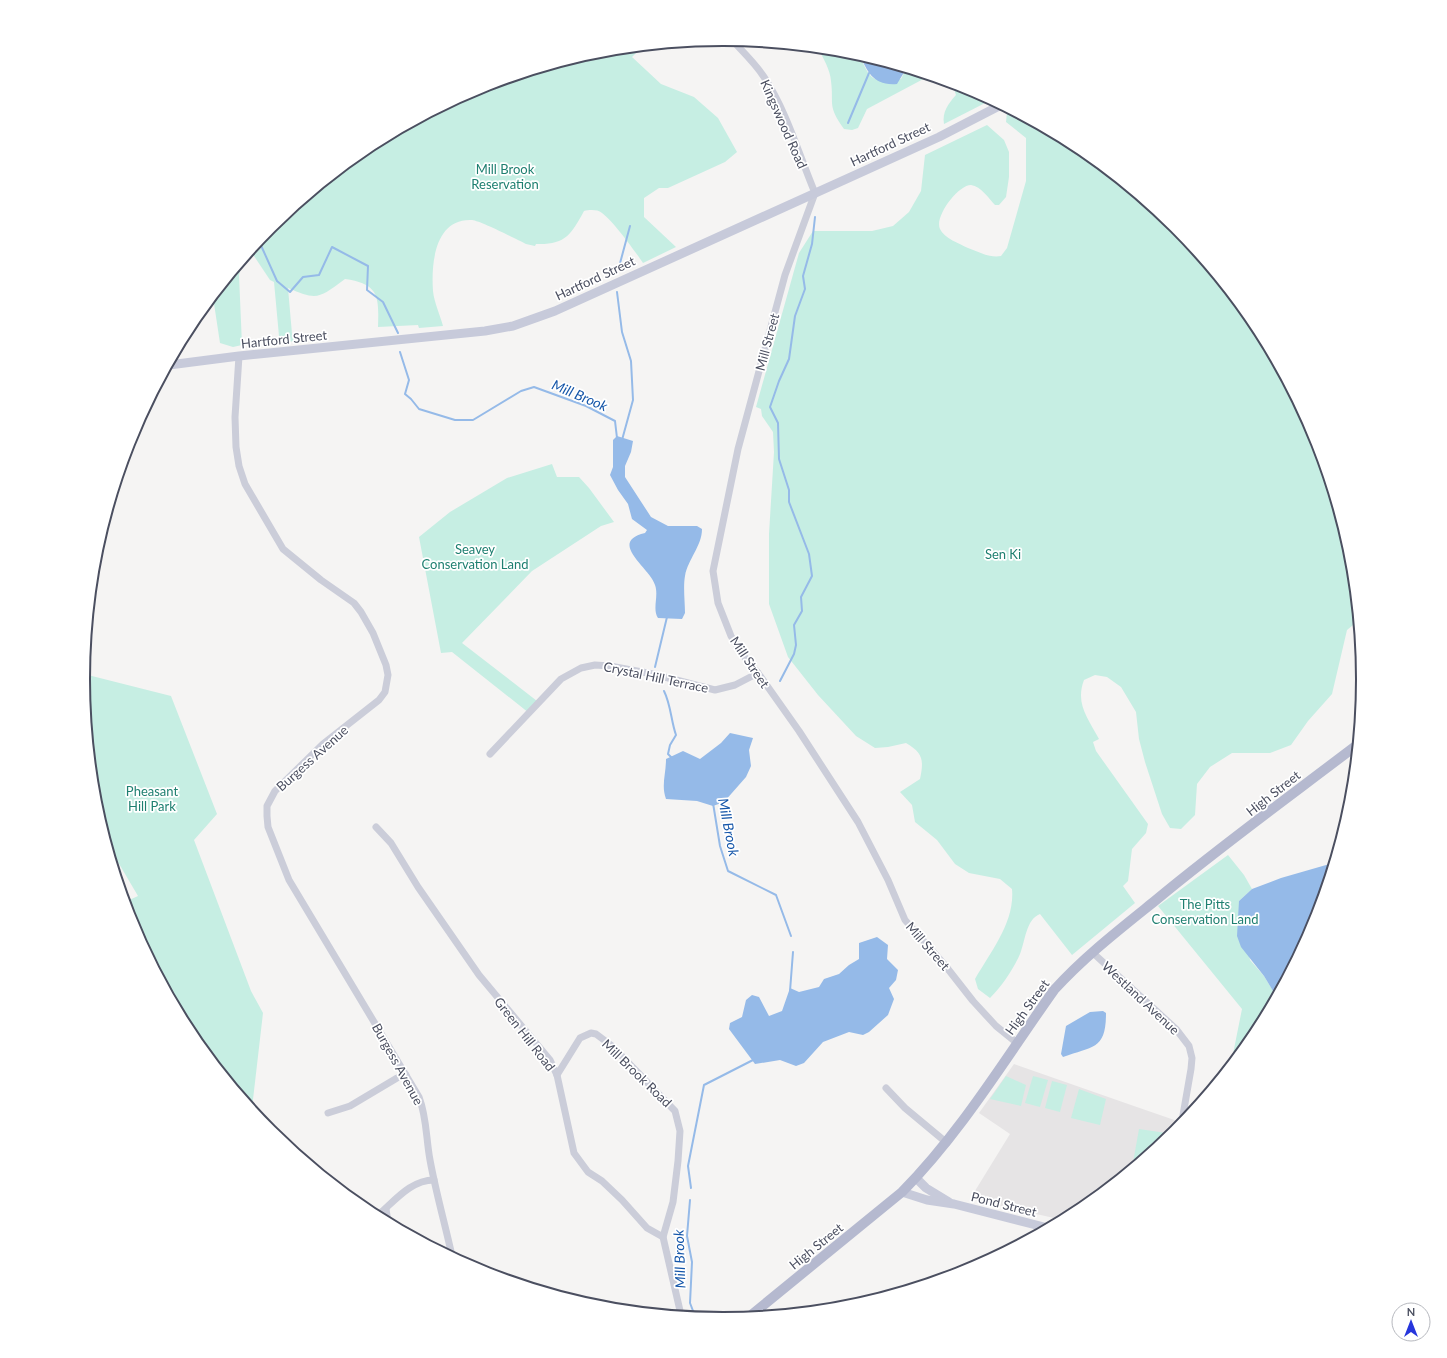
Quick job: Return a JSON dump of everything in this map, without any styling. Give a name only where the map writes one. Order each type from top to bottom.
[{"type":"main road","name":"High Street","points":[[759,1311],[902,1192],[916,1178],[947,1143],[1054,990],[1092,952],[1194,868],[1352,748]]},
{"type":"street","name":"Kingswood Road","points":[[738,46],[756,67],[769,86],[787,125],[814,193]]},
{"type":"street","name":"Hartford Street","points":[[174,364],[239,356],[471,333],[512,326],[555,311],[939,137],[996,108]]},
{"type":"street","name":"Mill Street","points":[[814,193],[785,275],[738,449],[713,571],[718,603],[731,636],[742,654],[758,672],[858,822],[886,874],[905,920],[944,964],[973,1001],[996,1026],[1017,1043]]},
{"type":"street","name":"Burgess Avenue","points":[[239,356],[235,417],[236,447],[238,466],[245,484],[284,549],[321,580],[354,603],[383,654],[388,675],[385,692],[379,700],[323,744],[275,791],[266,806],[268,827],[289,880],[419,1097],[424,1111],[428,1147],[434,1180],[451,1250]]},
{"type":"street","name":"Crystal Hill Terrace","points":[[490,754],[561,679],[581,668],[595,664],[610,666],[653,674],[715,690],[735,685],[758,672]]},
{"type":"street","name":"Green Hill Road","points":[[376,827],[391,842],[399,853],[418,887],[456,944],[488,987],[550,1060],[558,1075],[574,1153],[588,1172],[602,1181],[622,1200],[647,1228],[663,1236]]},
{"type":"street","name":"Westland Avenue","points":[[1092,952],[1176,1029],[1189,1046],[1192,1058],[1183,1113]]},
{"type":"street","name":"Mill Brook Road","points":[[558,1075],[572,1048],[580,1038],[591,1033],[596,1034],[612,1046],[675,1111],[680,1131],[678,1161],[673,1202],[663,1236],[680,1311]]},
{"type":"street","points":[[328,1113],[350,1106],[397,1078],[406,1075]]},
{"type":"street","points":[[886,1088],[905,1108],[947,1143]]},
{"type":"street","name":"Pond Street","points":[[916,1178],[926,1188],[954,1204]]},
{"type":"street","points":[[383,1212],[416,1184],[434,1180]]},
{"type":"street","name":"Pond Street","points":[[902,1192],[927,1200],[954,1204],[1041,1226]]},
{"type":"street","points":[[386,1209],[387,1214]]},
{"type":"shaded area","points":[[1014,1064],[1177,1121],[1141,1155],[1109,1181],[1054,1218],[970,1199],[1010,1134],[979,1113]]},
{"type":"green space","name":"Mill Brook Reservation","points":[[637,52],[632,57],[661,84],[694,97],[718,118],[737,152],[725,162],[668,188],[659,188],[644,198],[644,217],[676,247],[643,263],[612,222],[602,213],[595,210],[584,211],[571,232],[561,240],[554,243],[536,244],[535,246],[526,244],[499,230],[472,220],[460,221],[450,226],[443,234],[438,244],[433,268],[433,291],[443,326],[419,328],[418,325],[378,327],[378,307],[375,293],[365,284],[345,279],[318,296],[306,295],[288,288],[292,334],[297,341],[275,343],[279,336],[274,282],[270,280],[254,256],[276,231],[306,203],[338,177],[407,131],[444,111],[481,94],[520,80],[600,58]]},
{"type":"green space","points":[[821,54],[863,62],[870,75],[878,80],[901,79],[904,73],[923,79],[867,109],[858,128],[852,130],[844,129],[833,110],[832,89],[826,64]]},
{"type":"green space","points":[[954,90],[985,103],[944,124],[946,108],[956,95]]},
{"type":"green space","name":"Sen Ki","points":[[1007,113],[1040,131],[1109,177],[1141,203],[1171,231],[1199,262],[1226,294],[1250,327],[1272,363],[1291,399],[1323,476],[1335,515],[1344,556],[1351,596],[1354,625],[1347,630],[1332,694],[1308,721],[1291,745],[1270,753],[1232,753],[1210,767],[1197,784],[1195,815],[1181,829],[1170,828],[1162,814],[1139,739],[1136,712],[1121,687],[1107,677],[1095,675],[1084,680],[1081,696],[1082,704],[1084,711],[1099,739],[1093,742],[1096,751],[1148,824],[1146,833],[1132,849],[1128,881],[1123,886],[1135,903],[1072,955],[1040,914],[1035,917],[1029,926],[1020,954],[1011,972],[990,998],[978,989],[975,979],[995,947],[1006,925],[1012,901],[1012,889],[1000,879],[969,873],[955,864],[937,840],[915,822],[912,805],[900,792],[920,779],[922,762],[916,750],[906,743],[875,748],[856,736],[818,695],[788,657],[769,604],[769,534],[774,452],[773,432],[762,416],[761,409],[756,407],[799,253],[813,231],[872,231],[893,226],[909,212],[921,191],[925,155],[987,125],[1004,140],[1009,152],[1009,177],[1006,197],[999,205],[995,205],[975,186],[966,186],[948,202],[940,217],[939,224],[942,232],[957,243],[984,254],[1001,256],[1007,248],[1026,181],[1026,138],[1006,122]]},
{"type":"green space","points":[[240,271],[242,345],[233,347],[220,343],[214,304]]},
{"type":"green space","name":"Seavey Conservation Land","points":[[552,464],[557,477],[579,477],[614,522],[601,526],[532,571],[462,643],[537,701],[529,713],[452,652],[441,653],[419,537],[450,512],[507,478]]},
{"type":"green space","name":"Pheasant Hill Park","points":[[90,676],[171,696],[217,814],[194,840],[251,991],[263,1013],[253,1101],[221,1064],[197,1031],[175,995],[156,959],[131,899],[138,896],[118,861],[103,802],[96,762]]},
{"type":"green space","name":"The Pitts Conservation Land","points":[[1228,855],[1244,875],[1252,889],[1239,901],[1250,960],[1264,976],[1274,992],[1250,1031],[1233,1055],[1242,1009],[1158,906]]},
{"type":"green space","points":[[1006,1076],[1026,1085],[1021,1106],[990,1099]]},
{"type":"green space","points":[[1033,1076],[1048,1080],[1040,1107],[1025,1103]]},
{"type":"green space","points":[[1052,1081],[1067,1085],[1060,1112],[1045,1108]]},
{"type":"green space","points":[[1079,1089],[1106,1099],[1100,1125],[1071,1118]]},
{"type":"green space","points":[[1139,1129],[1165,1133],[1141,1155],[1133,1161]]},
{"type":"water","points":[[863,62],[904,73],[897,84],[882,83],[872,76]]},
{"type":"water","points":[[617,436],[633,441],[631,452],[625,466],[625,477],[651,517],[668,526],[697,526],[702,529],[700,541],[685,576],[685,613],[682,619],[658,618],[656,614],[655,585],[652,578],[630,549],[630,543],[634,537],[645,533],[647,530],[632,519],[628,504],[610,475],[613,467],[613,440]]},
{"type":"water","points":[[730,733],[753,738],[749,750],[751,766],[746,777],[724,802],[713,806],[697,801],[666,799],[664,784],[666,759],[683,751],[700,759],[721,743]]},
{"type":"water","points":[[1328,864],[1308,921],[1274,992],[1264,976],[1241,947],[1237,936],[1239,901],[1252,889],[1281,878]]},
{"type":"water","points":[[877,937],[888,945],[887,959],[898,970],[896,980],[889,988],[894,999],[888,1015],[869,1032],[863,1035],[849,1032],[823,1042],[804,1063],[796,1066],[780,1060],[755,1064],[729,1029],[730,1023],[742,1017],[746,1000],[752,995],[759,997],[769,1016],[782,1011],[790,988],[799,992],[819,987],[824,979],[839,974],[859,959],[859,943]]},
{"type":"water","points":[[1103,1011],[1106,1013],[1104,1034],[1096,1045],[1063,1057],[1061,1054],[1066,1026],[1090,1012]]},
{"type":"waterway","points":[[848,123],[869,73]]},
{"type":"waterway","points":[[780,681],[794,654],[796,645],[794,625],[802,611],[801,597],[812,576],[809,554],[789,502],[789,490],[779,459],[778,423],[770,407],[779,381],[789,359],[795,316],[805,289],[803,276],[812,244],[815,217]]},
{"type":"waterway","points":[[619,267],[630,226]]},
{"type":"waterway","name":"Mill Brook","points":[[262,247],[277,281],[290,292],[303,277],[319,275],[332,247],[368,266],[367,290],[383,302],[398,333]]},
{"type":"waterway","points":[[617,292],[622,332],[631,361],[633,400],[622,440]]},
{"type":"waterway","name":"Mill Brook","points":[[400,352],[409,380],[405,394],[419,409],[455,420],[473,420],[521,391],[534,387],[586,406],[615,421],[617,438]]},
{"type":"waterway","name":"Mill Brook","points":[[655,667],[667,617]]},
{"type":"waterway","name":"Mill Brook","points":[[664,691],[676,735],[670,745],[668,754],[672,758]]},
{"type":"waterway","name":"Mill Brook","points":[[713,803],[720,846],[728,871],[776,895],[791,936]]},
{"type":"waterway","name":"Mill Brook","points":[[790,991],[793,952]]},
{"type":"waterway","name":"Mill Brook","points":[[691,1188],[688,1166],[704,1085],[753,1060]]},
{"type":"waterway","name":"Mill Brook","points":[[690,1200],[687,1236],[692,1262],[690,1303],[693,1311]]}]
